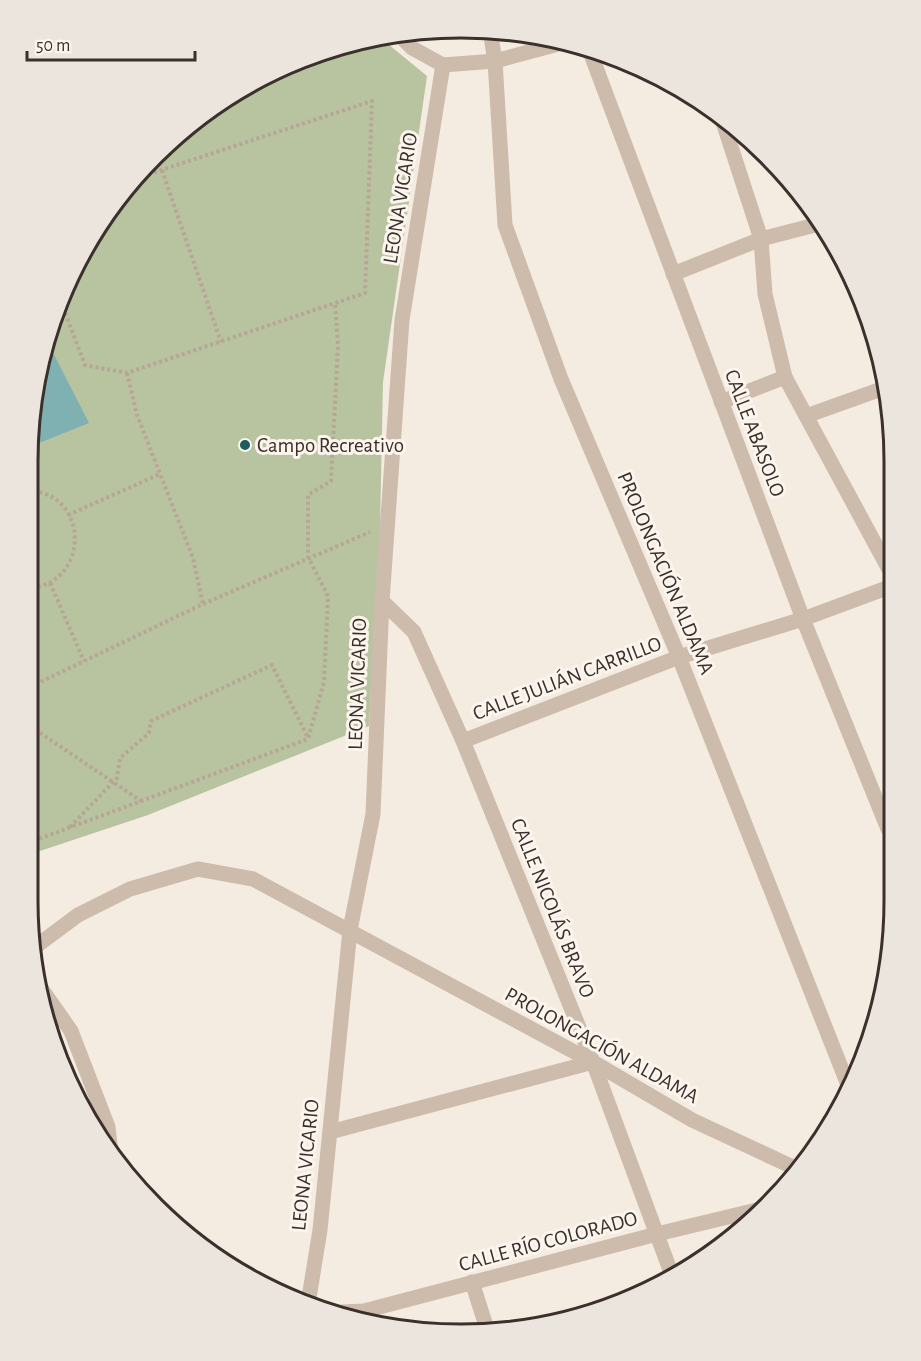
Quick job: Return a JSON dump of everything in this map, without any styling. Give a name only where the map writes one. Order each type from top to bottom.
[{"type":"street","name":"PROLONGACIÓN ALDAMA","points":[[491,38],[495,61],[505,225],[561,379],[679,657],[845,1077]]},
{"type":"street","points":[[405,41],[412,48],[443,65],[495,61],[547,47]]},
{"type":"street","name":"CALLE ABASOLO","points":[[593,59],[803,619],[884,819]]},
{"type":"street","name":"LEONA VICARIO","points":[[309,1295],[320,1230],[350,930],[373,814],[382,602],[402,320],[443,65]]},
{"type":"street","points":[[726,132],[760,236],[765,294],[784,376],[884,560]]},
{"type":"street","points":[[673,274],[760,236],[812,225]]},
{"type":"street","points":[[721,402],[784,376]]},
{"type":"street","points":[[806,416],[877,390]]},
{"type":"street","name":"CALLE JULIÁN CARRILLO","points":[[463,741],[679,657],[803,619],[884,589]]},
{"type":"street","name":"CALLE NICOLÁS BRAVO","points":[[382,602],[414,632],[463,741],[593,1062],[669,1268]]},
{"type":"street","name":"PROLONGACIÓN ALDAMA","points":[[40,944],[78,915],[129,889],[198,869],[253,879],[593,1062],[692,1120],[790,1166]]},
{"type":"street","points":[[50,1001],[71,1031],[108,1127],[109,1136]]},
{"type":"street","points":[[330,1132],[593,1062]]},
{"type":"street","name":"CALLE RÍO COLORADO","points":[[369,1313],[472,1282],[746,1213]]},
{"type":"street","points":[[472,1282],[485,1323]]},
{"type":"path","points":[[65,312],[85,365],[127,373],[365,293],[372,101],[150,173]]},
{"type":"path","points":[[162,170],[221,342]]},
{"type":"path","points":[[309,739],[324,682],[328,596],[309,558],[308,495],[331,481],[338,345],[335,303]]},
{"type":"path","points":[[127,373],[137,414],[193,558],[203,604]]},
{"type":"path","points":[[68,515],[160,474]]},
{"type":"path","points":[[38,493],[52,497],[63,507],[71,519],[75,533],[75,548],[62,574],[50,583],[38,586]]},
{"type":"path","points":[[38,683],[203,604],[387,525]]},
{"type":"path","points":[[50,583],[84,661]]},
{"type":"path","points":[[69,828],[117,778],[120,758],[149,733],[151,722],[272,665],[309,739]]},
{"type":"path","points":[[38,732],[142,801]]},
{"type":"path","points":[[38,839],[309,739]]},
{"type":"green space","points":[[388,44],[427,76],[383,382],[380,528],[369,726],[148,815],[38,852],[38,433],[46,378],[60,325],[81,273],[109,225],[142,182],[182,142],[225,109],[273,81],[325,60]]},
{"type":"water","points":[[52,351],[89,423],[38,443],[41,405]]},
{"type":"place","name":"Campo Recreativo","points":[[245,445]]}]
